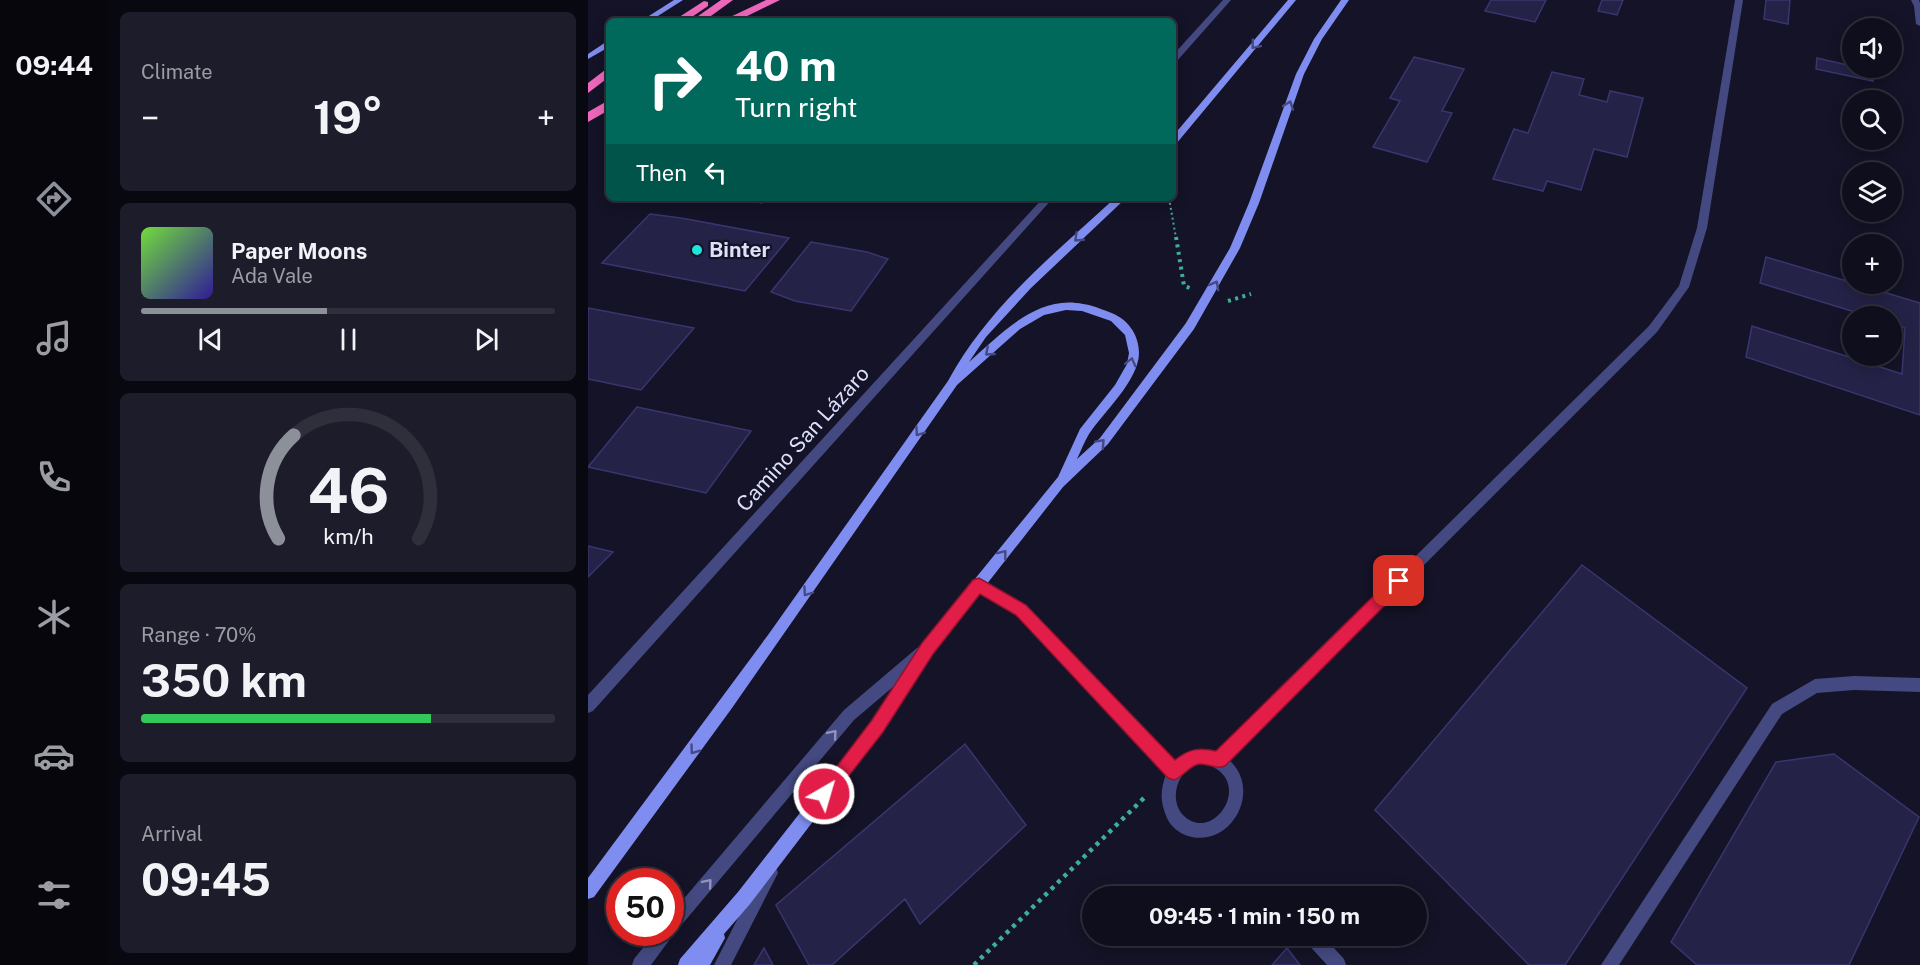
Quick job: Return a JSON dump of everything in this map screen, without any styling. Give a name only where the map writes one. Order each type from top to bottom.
[{"type":"highway","points":[[683,18],[710,0]]},
{"type":"highway","points":[[701,18],[728,0]]},
{"type":"highway","points":[[734,18],[760,0]]},
{"type":"highway","points":[[735,18],[775,0]]},
{"type":"highway","points":[[588,89],[606,74]]},
{"type":"highway","points":[[588,89],[606,79]]},
{"type":"highway","points":[[588,118],[606,106]]},
{"type":"main road","points":[[650,18],[679,0]]},
{"type":"main road","points":[[1176,138],[1292,0]]},
{"type":"main road","points":[[686,965],[744,898],[877,726],[927,649],[1059,483],[1104,441],[1190,326],[1235,248],[1300,75],[1318,39],[1345,0]]},
{"type":"main road","points":[[588,57],[606,46]]},
{"type":"main road","points":[[588,891],[739,688],[952,384],[961,362],[1004,311],[1118,201]]},
{"type":"main road","points":[[952,384],[995,348],[1016,326],[1041,312],[1066,306],[1082,307],[1106,313],[1125,326],[1133,342],[1134,353],[1127,376],[1084,432],[1059,483]]},
{"type":"main road","points":[[700,965],[744,898]]},
{"type":"street","points":[[1176,57],[1227,0]]},
{"type":"street","points":[[1219,760],[1653,329],[1684,287],[1702,228],[1739,0]]},
{"type":"street","points":[[1915,0],[1920,24]]},
{"type":"street","name":"Camino San Lázaro","points":[[588,706],[1045,201]]},
{"type":"street","points":[[979,585],[1021,610],[1173,771]]},
{"type":"street","points":[[684,911],[849,715],[927,649]]},
{"type":"street","points":[[1610,965],[1777,709],[1815,686],[1854,683],[1920,685]]},
{"type":"street","points":[[1200,756],[1219,760],[1233,776],[1237,787],[1236,798],[1227,819],[1208,830],[1197,831],[1187,828],[1172,813],[1167,792],[1173,771],[1191,758],[1200,756]]},
{"type":"street","points":[[722,965],[784,846]]},
{"type":"street","points":[[640,965],[655,946]]},
{"type":"street","points":[[1321,946],[1338,965]]},
{"type":"path","points":[[1170,201],[1184,286],[1228,301],[1251,294]]},
{"type":"path","points":[[974,965],[1173,771]]},
{"type":"building","points":[[1491,0],[1546,0],[1535,22],[1485,11]]},
{"type":"building","points":[[1602,0],[1623,0],[1617,15],[1598,11]]},
{"type":"building","points":[[1766,0],[1790,0],[1788,24],[1764,19]]},
{"type":"building","points":[[1414,57],[1464,69],[1442,111],[1452,113],[1427,162],[1373,147],[1400,101],[1390,98]]},
{"type":"building","points":[[1817,58],[1842,64],[1842,74],[1816,69]]},
{"type":"building","points":[[1552,72],[1584,79],[1579,95],[1607,102],[1610,91],[1643,98],[1627,157],[1594,149],[1581,190],[1547,181],[1543,191],[1493,179],[1514,129],[1528,133]]},
{"type":"building","name":"Binter","points":[[650,214],[789,238],[745,291],[602,263]]},
{"type":"building","points":[[811,242],[867,252],[888,259],[851,311],[795,301],[771,292]]},
{"type":"building","points":[[1766,257],[1842,280],[1842,294],[1890,294],[1920,303],[1920,415],[1746,357],[1752,326],[1842,355],[1842,366],[1877,366],[1902,374],[1905,328],[1902,327],[1902,306],[1842,306],[1842,308],[1760,283]]},
{"type":"building","points":[[588,308],[694,328],[641,390],[588,379]]},
{"type":"building","points":[[637,407],[751,431],[706,493],[588,467]]},
{"type":"building","points":[[588,546],[613,552],[588,577]]},
{"type":"building","points":[[1582,565],[1747,688],[1565,965],[1529,965],[1375,810]]},
{"type":"building","points":[[965,744],[1026,825],[920,924],[905,899],[832,965],[809,965],[776,905]]},
{"type":"building","points":[[1834,754],[1919,817],[1849,965],[1697,965],[1671,942],[1776,762]]},
{"type":"building","points":[[764,948],[773,965],[754,965]]},
{"type":"building","points":[[1287,948],[1300,965],[1272,965]]},
{"type":"place","name":"Binter","points":[[697,250]]},
{"type":"route","points":[[824,794],[877,726],[927,649],[979,585],[1021,610],[1174,772],[1191,758],[1200,756],[1219,760],[1399,581]]}]
